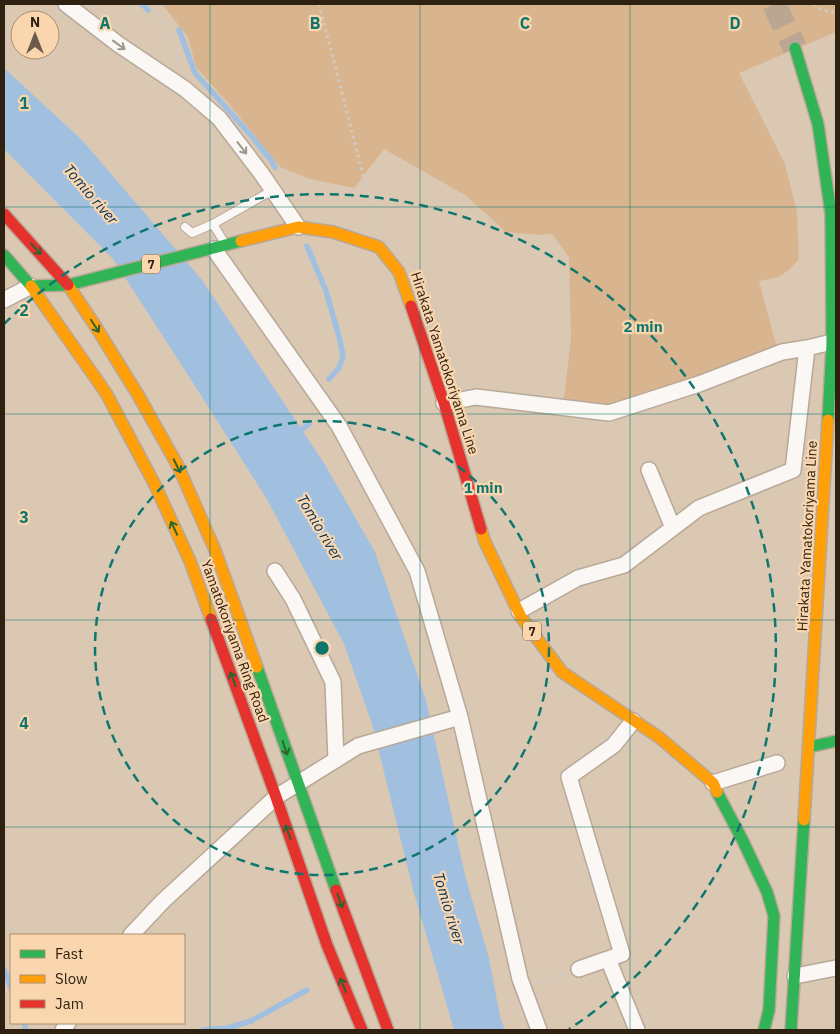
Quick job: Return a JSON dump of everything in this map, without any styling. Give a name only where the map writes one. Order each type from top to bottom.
[{"type":"main road","name":"Hirakata Yamatokoriyama Line","points":[[792,1030],[834,342],[831,214],[818,124],[795,48]]},
{"type":"main road","points":[[4,214],[68,285]]},
{"type":"main road","name":"Hirakata Yamatokoriyama Line","points":[[30,286],[68,285],[298,227],[333,232],[379,248],[399,272],[444,404],[485,542],[521,617],[562,672],[660,738],[713,783],[742,839],[767,892],[774,916],[769,1010],[764,1030]]},
{"type":"main road","points":[[4,255],[30,286]]},
{"type":"main road","name":"Yamatokoriyama Ring Road","points":[[68,285],[138,395],[178,466],[214,550],[352,936],[388,1030]]},
{"type":"main road","name":"Yamatokoriyama Ring Road","points":[[30,286],[106,393],[154,483],[190,561],[276,797],[327,945],[362,1030]]},
{"type":"main road","points":[[809,747],[836,741]]},
{"type":"street","points":[[66,4],[118,44],[185,89],[219,118],[261,173],[298,227]]},
{"type":"street","points":[[220,247],[339,426],[417,572],[460,717],[520,979],[539,1030]]},
{"type":"street","points":[[4,300],[30,286]]},
{"type":"street","points":[[444,404],[476,397],[609,413],[699,384],[782,352],[834,342]]},
{"type":"street","points":[[519,611],[578,578],[624,564],[699,508],[793,470],[807,348]]},
{"type":"street","points":[[649,470],[673,528]]},
{"type":"street","points":[[275,571],[293,600],[333,682],[336,760]]},
{"type":"street","points":[[132,934],[162,901],[276,797],[358,746],[460,717]]},
{"type":"street","points":[[579,969],[622,954],[569,777],[614,745],[633,721]]},
{"type":"street","points":[[713,783],[779,771]]},
{"type":"street","points":[[608,959],[637,1030]]},
{"type":"street","points":[[796,976],[836,968]]},
{"type":"lane","points":[[185,227],[192,233],[213,224],[273,190]]},
{"type":"lane","points":[[213,224],[220,247]]},
{"type":"path","points":[[152,4],[176,47],[185,89]]},
{"type":"path","points":[[319,4],[367,190],[378,225]]},
{"type":"path","points":[[814,4],[822,10],[836,13]]},
{"type":"path","points":[[779,739],[788,740]]},
{"type":"path","points":[[779,771],[781,828]]},
{"type":"path","points":[[770,846],[779,771]]},
{"type":"path","points":[[757,836],[762,836],[767,777]]},
{"type":"path","points":[[523,988],[579,969]]},
{"type":"shaded area","points":[[162,4],[836,4],[836,32],[739,73],[785,164],[797,212],[799,259],[779,277],[759,281],[777,348],[622,406],[579,406],[564,399],[571,338],[569,257],[552,234],[540,235],[506,232],[465,195],[384,149],[354,188],[310,179],[280,167],[196,67],[188,37]]},
{"type":"water","name":"Tomio river","points":[[4,68],[82,140],[202,280],[324,463],[375,552],[426,700],[466,879],[489,958],[500,1016],[505,1030],[454,1030],[414,893],[372,724],[344,644],[268,501],[113,259],[4,149]]},
{"type":"waterway","points":[[142,4],[148,10]]},
{"type":"waterway","points":[[179,30],[195,73],[248,132],[275,167]]},
{"type":"waterway","points":[[307,246],[326,291],[343,356],[339,368],[329,379]]},
{"type":"waterway","points":[[297,433],[309,424]]},
{"type":"waterway","points":[[4,969],[10,985]]},
{"type":"waterway","points":[[203,1030],[228,1028],[251,1021],[307,990]]},
{"type":"waterway","points":[[24,1024],[26,1030]]},
{"type":"tunnel","points":[[774,4],[795,48]]},
{"type":"traffic: fast","points":[[795,48],[818,124],[831,214],[832,343],[828,420]]},
{"type":"traffic: fast","points":[[4,255],[31,286],[68,285],[241,241]]},
{"type":"traffic: fast","points":[[257,667],[336,890]]},
{"type":"traffic: fast","points":[[809,747],[836,741]]},
{"type":"traffic: fast","points":[[717,792],[767,892],[774,916],[769,1010],[764,1030]]},
{"type":"traffic: fast","points":[[791,1030],[804,820]]},
{"type":"traffic: slow","points":[[241,241],[298,227],[333,232],[379,247],[399,272],[411,306]]},
{"type":"traffic: slow","points":[[68,285],[138,395],[178,466],[215,550],[257,667]]},
{"type":"traffic: slow","points":[[31,286],[106,393],[154,483],[190,561],[211,619]]},
{"type":"traffic: slow","points":[[804,820],[828,420]]},
{"type":"traffic: slow","points":[[481,529],[485,542],[521,617],[562,672],[660,738],[713,783],[717,792]]},
{"type":"traffic: jam","points":[[4,214],[68,285]]},
{"type":"traffic: jam","points":[[411,306],[444,403],[481,529]]},
{"type":"traffic: jam","points":[[211,619],[276,797],[327,945],[362,1030]]},
{"type":"traffic: jam","points":[[336,890],[388,1030]]}]
